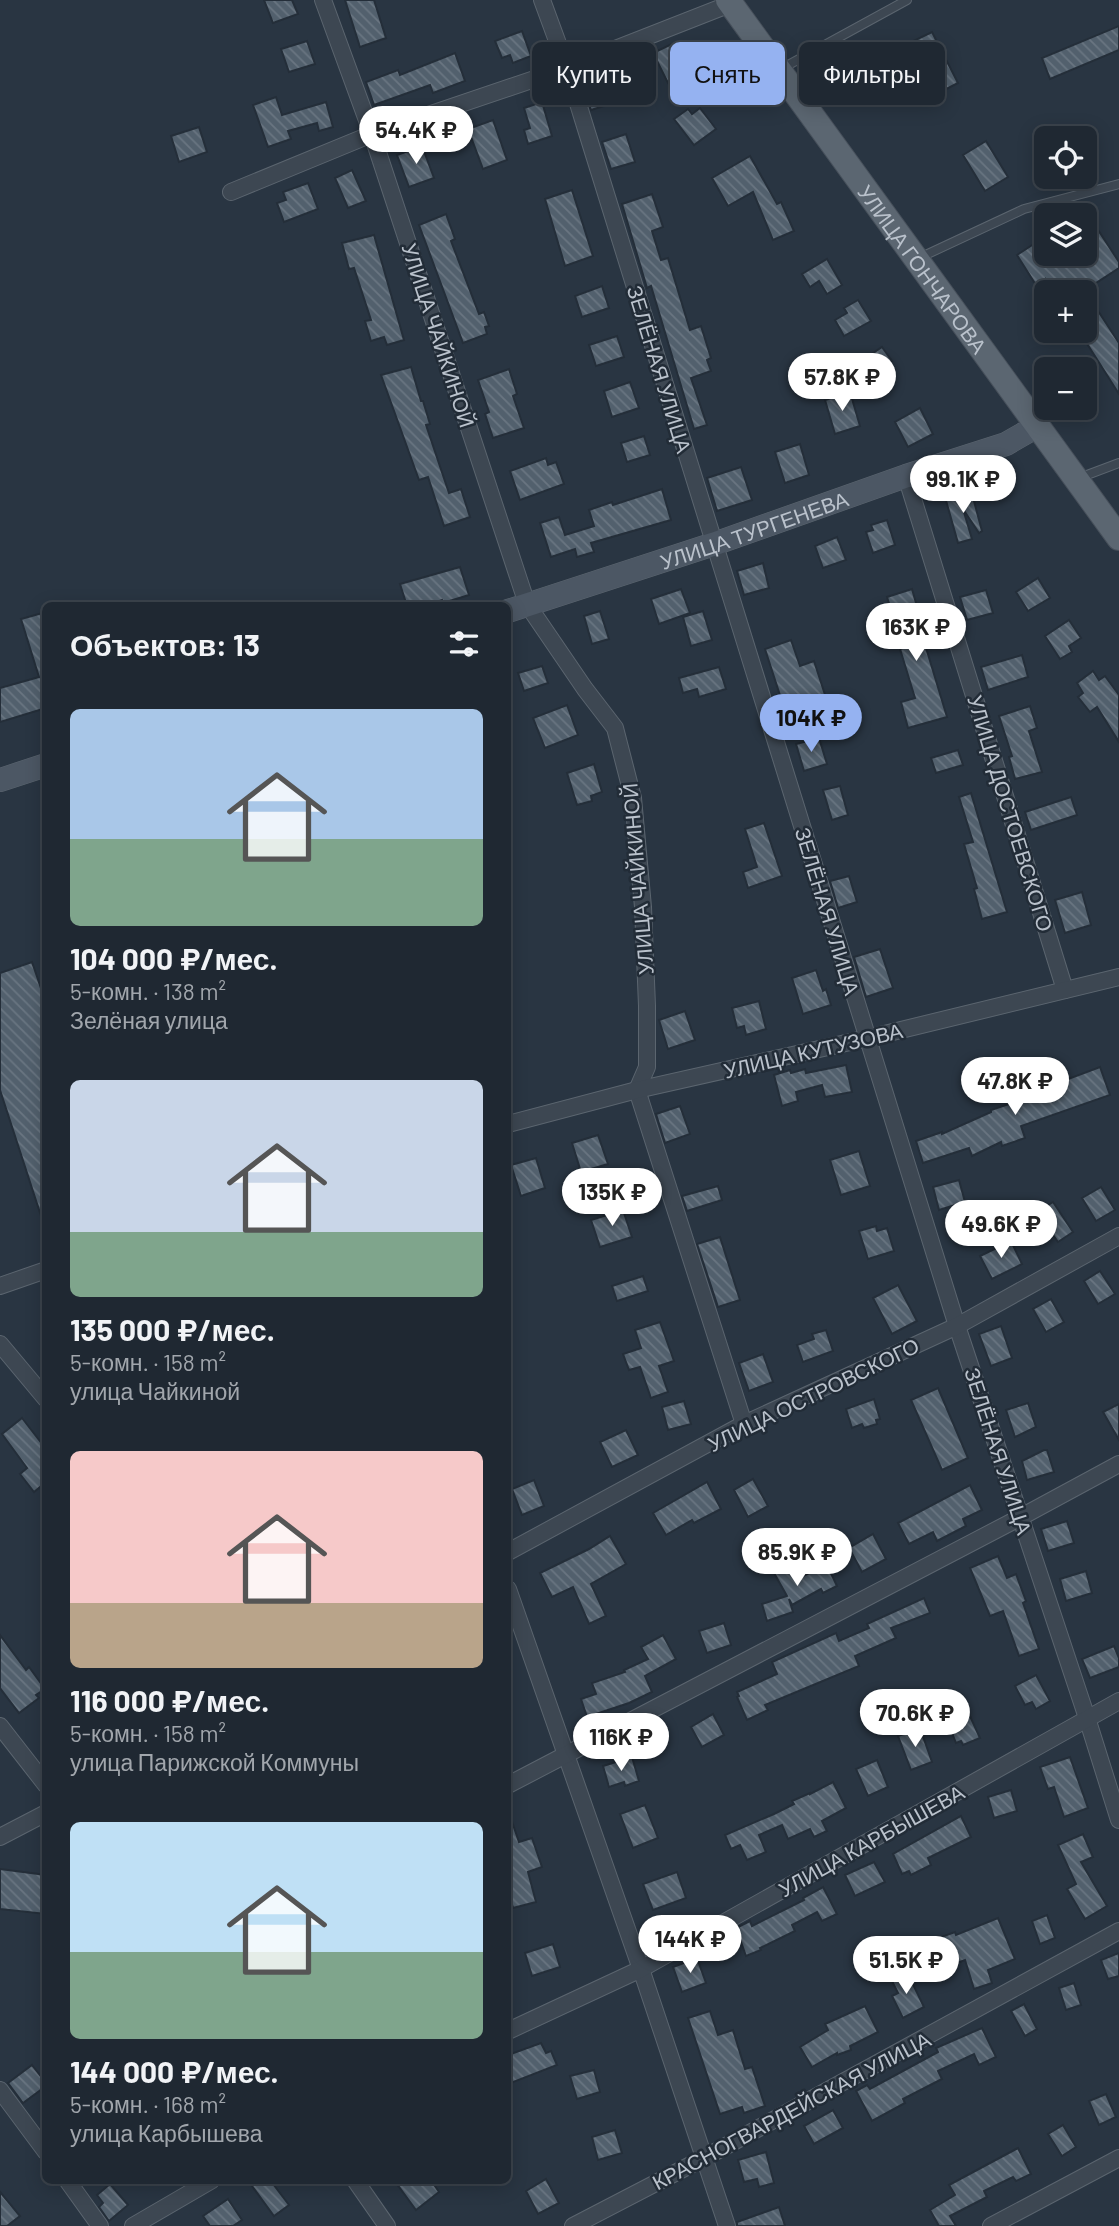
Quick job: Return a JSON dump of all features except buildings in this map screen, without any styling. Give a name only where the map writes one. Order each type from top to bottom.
[{"type":"main road","name":"УЛИЦА ГОНЧАРОВА","points":[[729,2],[758,42]]},
{"type":"main road","name":"УЛИЦА ГОНЧАРОВА","points":[[785,78],[1119,538]]},
{"type":"street","name":"УЛИЦА ЧАЙКИНОЙ","points":[[323,0],[372,134],[517,608],[615,728],[633,799],[643,907],[648,1006],[647,1067],[637,1090]]},
{"type":"street","name":"ЗЕЛЁНАЯ УЛИЦА","points":[[542,0],[557,42]]},
{"type":"street","points":[[631,42],[729,2]]},
{"type":"street","points":[[231,192],[372,134],[532,80]]},
{"type":"street","name":"ЗЕЛЁНАЯ УЛИЦА","points":[[579,105],[957,1326],[1119,1820]]},
{"type":"street","name":"УЛИЦА ТУРГЕНЕВА","points":[[517,608],[715,544],[906,476],[1006,444],[1037,426]]},
{"type":"street","name":"УЛИЦА ДОСТОЕВСКОГО","points":[[906,476],[1065,990]]},
{"type":"street","points":[[0,780],[42,766]]},
{"type":"street","name":"УЛИЦА КУТУЗОВА","points":[[511,1123],[637,1090],[1119,977]]},
{"type":"street","points":[[637,1090],[744,1424]]},
{"type":"street","name":"УЛИЦА ОСТРОВСКОГО","points":[[511,1550],[744,1424],[957,1326],[1119,1236]]},
{"type":"street","points":[[0,1286],[42,1271]]},
{"type":"street","points":[[0,1345],[42,1394]]},
{"type":"street","points":[[511,1783],[1119,1464]]},
{"type":"street","points":[[511,1598],[641,1969],[727,2226]]},
{"type":"street","name":"УЛИЦА КАРБЫШЕВА","points":[[511,2030],[641,1969],[1119,1701]]},
{"type":"street","points":[[0,1726],[42,1779]]},
{"type":"street","points":[[0,1837],[42,1815]]},
{"type":"street","name":"КРАСНОГВАРДЕЙСКАЯ УЛИЦА","points":[[573,2226],[704,2158],[1119,1931]]},
{"type":"street","points":[[0,2090],[42,2146]]},
{"type":"street","points":[[990,2226],[1119,2158]]},
{"type":"street","points":[[70,2184],[100,2226]]},
{"type":"street","points":[[133,2226],[205,2184]]},
{"type":"street","points":[[358,2184],[387,2226]]},
{"type":"lane","points":[[785,67],[907,0]]},
{"type":"lane","points":[[916,259],[1024,209],[1119,184]]},
{"type":"lane","points":[[1076,479],[1119,463]]}]
